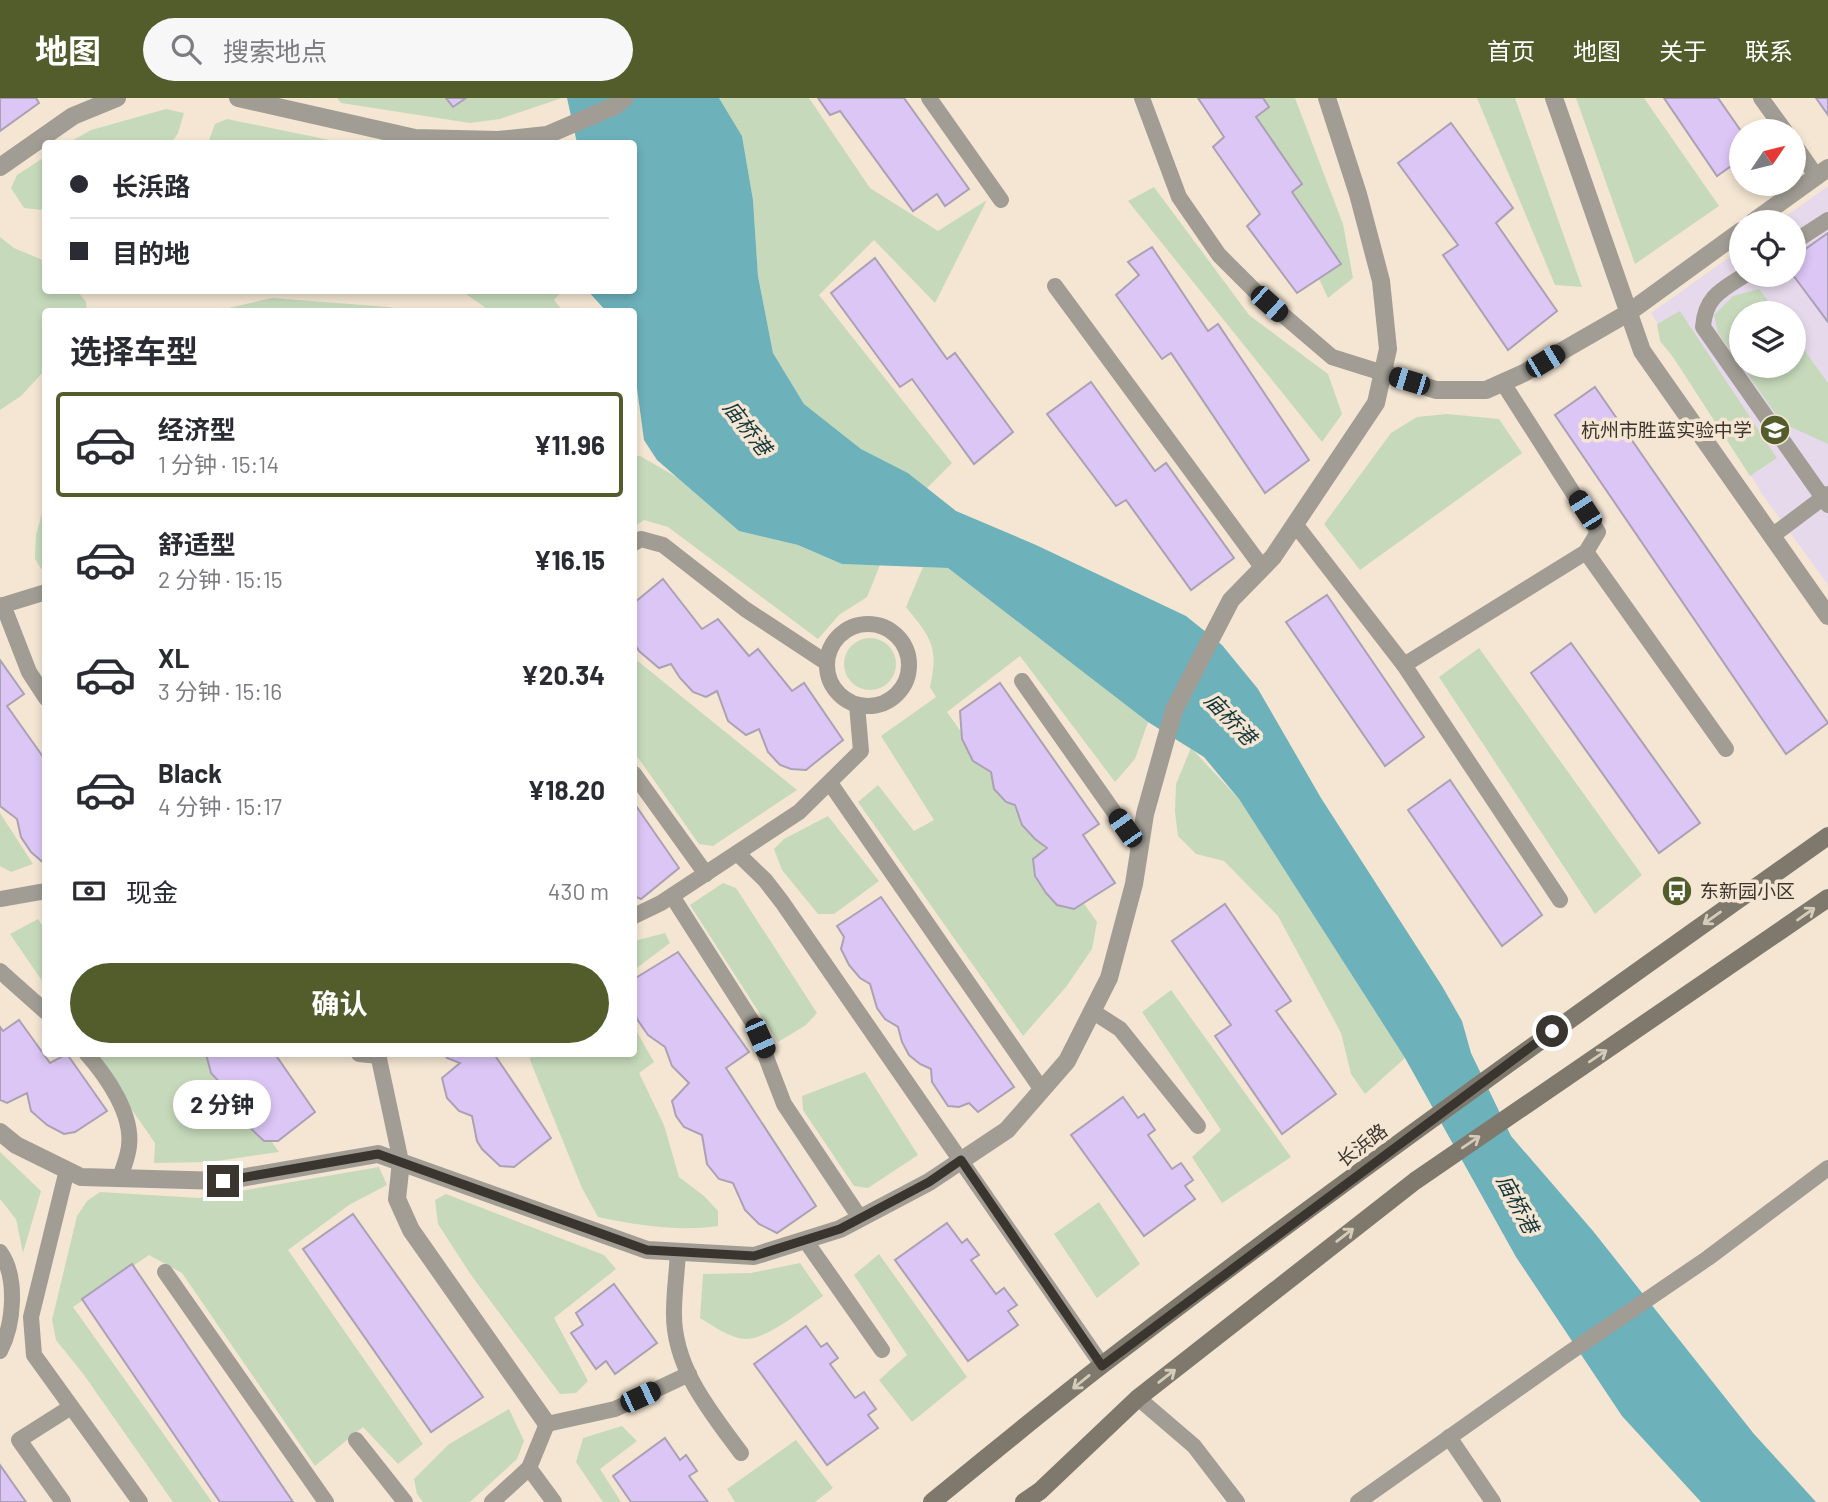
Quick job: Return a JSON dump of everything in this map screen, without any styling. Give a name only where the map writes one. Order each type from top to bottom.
[{"type":"main road","name":"长浜路","points":[[932,1502],[1102,1366],[1390,1150],[1529,1047],[1828,836]]},
{"type":"main road","points":[[1024,1502],[1040,1491],[1139,1398],[1415,1181],[1828,898]]},
{"type":"street","points":[[0,167],[73,116],[117,98]]},
{"type":"street","points":[[238,98],[415,138],[498,140],[547,135],[615,106],[625,98]]},
{"type":"street","points":[[0,1132],[16,1145],[81,1177],[223,1181],[378,1154],[647,1250],[754,1256],[840,1229],[929,1182],[1007,1130],[1067,1062],[1109,978],[1134,884],[1145,814],[1174,710],[1231,600],[1273,557],[1376,403],[1388,349],[1381,281],[1358,194],[1327,98]]},
{"type":"street","points":[[1554,98],[1642,351],[1828,615]]},
{"type":"street","points":[[1771,210],[1822,173]]},
{"type":"street","points":[[1383,373],[1436,390],[1486,390],[1524,373],[1628,313],[1729,240]]},
{"type":"street","points":[[401,1162],[397,1199],[411,1230],[547,1424]]},
{"type":"lane","points":[[929,98],[1000,200]]},
{"type":"lane","points":[[1142,98],[1179,197],[1219,255],[1255,291],[1332,357],[1383,373]]},
{"type":"lane","points":[[1761,98],[1776,119]]},
{"type":"lane","points":[[1806,156],[1822,173]]},
{"type":"lane","points":[[1806,234],[1828,220]]},
{"type":"lane","points":[[1729,285],[1714,295],[1704,313],[1703,327],[1826,499],[1772,536]]},
{"type":"lane","points":[[1055,286],[1262,568]]},
{"type":"lane","points":[[1404,665],[1586,552],[1598,532],[1503,383]]},
{"type":"lane","points":[[1295,524],[1404,665],[1560,900]]},
{"type":"lane","points":[[637,541],[641,539],[663,545],[745,609],[827,663]]},
{"type":"lane","points":[[1586,552],[1726,749]]},
{"type":"lane","points":[[42,593],[1,605],[29,673],[42,692]]},
{"type":"lane","points":[[873,624],[897,635],[905,646],[909,673],[904,686],[884,704],[856,705],[844,699],[835,689],[829,677],[827,663],[836,638],[846,629],[873,624]]},
{"type":"lane","points":[[1022,681],[1140,849]]},
{"type":"lane","points":[[637,914],[672,896],[799,812],[830,783],[861,751],[856,705]]},
{"type":"lane","points":[[637,778],[706,874]]},
{"type":"lane","points":[[830,783],[1042,1090]]},
{"type":"lane","points":[[737,853],[765,880],[782,902],[1102,1366]]},
{"type":"lane","points":[[0,899],[42,892]]},
{"type":"lane","points":[[672,896],[753,1023],[784,1104],[860,1219]]},
{"type":"lane","points":[[0,971],[42,1008]]},
{"type":"lane","points":[[1092,1011],[1120,1029],[1198,1126]]},
{"type":"lane","points":[[89,1057],[123,1108],[129,1145],[120,1178]]},
{"type":"lane","points":[[378,1057],[401,1162]]},
{"type":"lane","points":[[1358,1502],[1708,1258],[1828,1168]]},
{"type":"lane","points":[[67,1170],[31,1317],[33,1355],[140,1502]]},
{"type":"lane","points":[[805,1240],[882,1350]]},
{"type":"lane","points":[[0,1252],[9,1264],[11,1298],[7,1336],[0,1351]]},
{"type":"lane","points":[[678,1252],[673,1314],[681,1359],[704,1402],[741,1453]]},
{"type":"lane","points":[[165,1272],[326,1502]]},
{"type":"lane","points":[[492,1502],[529,1468],[547,1424],[615,1409],[689,1374]]},
{"type":"lane","points":[[1139,1398],[1194,1446],[1237,1502]]},
{"type":"lane","points":[[63,1502],[19,1440],[71,1407]]},
{"type":"lane","points":[[1449,1437],[1493,1502]]},
{"type":"lane","points":[[356,1440],[405,1502]]},
{"type":"lane","points":[[529,1468],[554,1502]]},
{"type":"shaded area","name":"杭州市胜蓝实验中学","points":[[1828,186],[1828,585],[1762,494],[1651,313],[1729,258],[1729,287],[1806,287],[1806,210],[1795,210]]},
{"type":"green space","points":[[337,98],[562,98],[500,119],[470,123],[341,103]]},
{"type":"green space","points":[[719,98],[809,98],[870,188],[938,231],[987,200],[935,303],[874,240],[819,295],[952,463],[927,488],[908,473],[861,449],[804,404],[773,353],[758,276],[753,200],[742,136]]},
{"type":"green space","points":[[1234,98],[1295,98],[1343,224],[1353,278],[1328,298]]},
{"type":"green space","points":[[1477,98],[1515,98],[1582,287],[1555,285]]},
{"type":"green space","points":[[1576,98],[1644,98],[1719,206],[1635,264]]},
{"type":"green space","points":[[166,109],[184,113],[173,140],[73,140],[91,130]]},
{"type":"green space","points":[[227,119],[329,140],[209,140],[215,124]]},
{"type":"green space","points":[[42,159],[42,210],[24,208],[11,188],[17,175]]},
{"type":"green space","points":[[1154,187],[1249,315],[1328,374],[1342,414],[1322,442],[1128,201]]},
{"type":"green space","points":[[0,237],[14,248],[42,260],[42,294],[79,294],[86,302],[87,308],[42,308],[42,373],[21,396],[0,410]]},
{"type":"green space","points":[[1759,289],[1768,301],[1729,301],[1729,348],[1718,333],[1714,315],[1733,296]]},
{"type":"green space","points":[[466,294],[559,294],[554,300],[561,308],[486,308]]},
{"type":"green space","points":[[272,298],[394,308],[228,308]]},
{"type":"green space","points":[[1680,311],[1777,458],[1750,476],[1660,341],[1657,324]]},
{"type":"green space","points":[[1806,353],[1828,383],[1828,444],[1782,423],[1750,378],[1806,378]]},
{"type":"green space","points":[[1447,414],[1499,419],[1522,453],[1360,570],[1324,524],[1391,433],[1417,417]]},
{"type":"green space","points":[[637,456],[680,479],[739,531],[798,545],[842,564],[880,565],[867,597],[839,615],[818,639],[668,527],[644,520],[637,525]]},
{"type":"green space","points":[[42,513],[42,570],[35,559],[36,535]]},
{"type":"green space","points":[[923,567],[948,568],[1148,722],[1135,759],[1115,782],[1020,656],[947,712],[1097,922],[1092,949],[1066,987],[1023,1036],[858,802],[878,785],[914,831],[934,820],[881,736],[936,697],[930,687],[934,662],[931,644],[906,607]]},
{"type":"green space","points":[[870,638],[880,640],[888,646],[894,654],[894,674],[888,682],[880,688],[870,690],[860,688],[852,682],[846,674],[844,664],[846,654],[852,646],[860,640]]},
{"type":"green space","points":[[1479,648],[1642,875],[1595,914],[1439,677]]},
{"type":"green space","points":[[637,660],[797,790],[713,846],[699,844],[637,756]]},
{"type":"green space","points":[[1191,748],[1239,799],[1405,1058],[1365,1094],[1351,1074],[1341,1033],[1278,916],[1224,861],[1196,854],[1178,836],[1176,784]]},
{"type":"green space","points":[[0,813],[33,864],[11,872],[0,866]]},
{"type":"green space","points":[[828,816],[879,881],[834,914],[818,914],[782,870],[774,849],[784,839]]},
{"type":"green space","points":[[723,883],[736,888],[817,1013],[806,1025],[778,1042],[690,905]]},
{"type":"green space","points":[[38,919],[42,925],[42,981],[10,934]]},
{"type":"green space","points":[[665,933],[670,943],[637,968],[637,940]]},
{"type":"green space","points":[[1171,990],[1291,1157],[1222,1203],[1192,1157],[1221,1130],[1142,1012]]},
{"type":"green space","points":[[637,1032],[654,1062],[639,1073],[664,1125],[679,1177],[704,1196],[718,1211],[718,1226],[673,1228],[598,1217],[582,1188],[530,1057],[637,1057]]},
{"type":"green space","points":[[95,1057],[212,1057],[279,1152],[210,1162],[154,1163],[155,1143]]},
{"type":"green space","points":[[865,1072],[918,1155],[868,1188],[854,1186],[803,1110],[802,1096]]},
{"type":"green space","points":[[0,1152],[41,1191],[23,1253],[16,1219],[0,1199]]},
{"type":"green space","points":[[379,1167],[387,1185],[349,1205],[288,1250],[423,1444],[398,1464],[363,1427],[315,1466],[182,1273],[149,1255],[73,1307],[212,1502],[173,1502],[84,1375],[56,1340],[52,1320],[77,1216],[87,1201],[100,1192],[199,1198]]},
{"type":"green space","points":[[446,1194],[604,1255],[616,1269],[554,1318],[588,1381],[576,1393],[560,1394],[471,1275],[438,1224],[435,1200]]},
{"type":"green space","points":[[1099,1202],[1140,1264],[1097,1298],[1054,1234]]},
{"type":"green space","points":[[879,1254],[967,1377],[912,1422],[879,1380],[907,1355],[854,1275]]},
{"type":"green space","points":[[800,1263],[823,1296],[774,1329],[746,1339],[722,1331],[700,1318],[703,1274],[751,1273]]},
{"type":"green space","points":[[509,1409],[524,1441],[517,1459],[470,1502],[423,1502],[417,1494],[414,1479],[449,1444]]},
{"type":"green space","points":[[622,1426],[637,1441],[600,1469],[621,1502],[603,1502],[576,1462],[583,1438]]},
{"type":"green space","points":[[796,1440],[833,1488],[815,1502],[735,1502],[727,1489]]},
{"type":"water","name":"庙桥港","points":[[567,98],[719,98],[742,136],[753,200],[758,276],[773,353],[804,404],[861,449],[908,473],[956,511],[1036,545],[1186,616],[1222,645],[1258,689],[1321,798],[1442,986],[1462,1021],[1471,1053],[1511,1136],[1593,1231],[1754,1434],[1816,1502],[1701,1502],[1622,1416],[1516,1257],[1405,1058],[1239,799],[1204,757],[1148,722],[948,568],[842,564],[798,545],[739,531],[657,460],[644,440],[637,388],[637,308],[603,308],[591,294],[637,294],[637,140],[576,140]]},
{"type":"building","points":[[0,98],[36,98],[39,103],[0,131]]},
{"type":"building","points":[[446,98],[466,98],[453,107]]},
{"type":"building","points":[[818,98],[904,98],[969,189],[945,206],[937,194],[913,211],[840,111],[830,115]]},
{"type":"building","points":[[1198,98],[1263,98],[1269,107],[1256,117],[1302,184],[1292,192],[1341,264],[1297,293],[1247,226],[1260,214],[1213,147],[1224,137]]},
{"type":"building","points":[[1664,98],[1718,98],[1733,119],[1729,119],[1729,168],[1717,176]]},
{"type":"building","points":[[1816,98],[1828,98],[1828,115]]},
{"type":"building","points":[[1451,123],[1513,208],[1496,223],[1557,311],[1508,350],[1443,255],[1458,245],[1398,163]]},
{"type":"building","points":[[1828,233],[1828,322],[1802,287],[1806,287],[1806,249]]},
{"type":"building","points":[[1152,247],[1208,331],[1218,324],[1309,460],[1265,493],[1171,353],[1162,359],[1116,295],[1139,275],[1128,262]]},
{"type":"building","points":[[875,258],[947,359],[955,353],[1013,432],[974,464],[912,379],[900,387],[831,293]]},
{"type":"building","points":[[1091,382],[1155,471],[1166,463],[1234,558],[1191,590],[1126,500],[1116,506],[1047,414]]},
{"type":"building","points":[[1595,387],[1828,723],[1786,754],[1555,415]]},
{"type":"building","points":[[663,579],[702,629],[718,619],[749,656],[758,649],[792,691],[804,683],[843,740],[806,770],[780,765],[768,752],[759,729],[746,735],[728,721],[717,691],[706,697],[693,692],[671,664],[659,668],[639,651],[637,601]]},
{"type":"building","points":[[1327,595],[1424,737],[1385,766],[1286,622]]},
{"type":"building","points":[[1571,643],[1700,823],[1659,853],[1531,673]]},
{"type":"building","points":[[0,660],[24,694],[7,706],[42,755],[42,862],[31,852],[21,837],[17,819],[0,806]]},
{"type":"building","points":[[1000,683],[1099,824],[1083,835],[1115,883],[1074,909],[1057,905],[1046,893],[1035,876],[1033,859],[1047,848],[1022,825],[1015,805],[1006,802],[994,789],[991,772],[973,761],[962,739],[960,711]]},
{"type":"building","points":[[1450,780],[1542,915],[1502,946],[1408,810]]},
{"type":"building","points":[[637,807],[679,868],[641,899],[637,897]]},
{"type":"building","points":[[881,897],[1014,1087],[978,1112],[969,1103],[959,1107],[948,1106],[932,1082],[931,1069],[909,1055],[898,1027],[885,1019],[877,1008],[870,984],[860,978],[849,965],[841,949],[844,937],[837,926]]},
{"type":"building","points":[[1225,904],[1291,1001],[1276,1011],[1336,1094],[1282,1134],[1215,1036],[1231,1025],[1172,941]]},
{"type":"building","points":[[678,952],[749,1052],[726,1068],[816,1206],[777,1233],[759,1224],[745,1210],[733,1183],[719,1179],[707,1164],[702,1135],[684,1127],[676,1116],[672,1101],[689,1083],[672,1066],[665,1047],[648,1035],[637,1019],[637,977]]},
{"type":"building","points":[[19,1020],[42,1052],[42,1057],[46,1057],[50,1063],[61,1057],[69,1057],[107,1111],[75,1132],[64,1134],[47,1125],[31,1111],[27,1093],[7,1103],[0,1100],[0,1027],[3,1031]]},
{"type":"building","points":[[207,1057],[277,1057],[315,1112],[278,1141],[264,1141],[245,1123],[235,1090],[222,1085],[211,1073]]},
{"type":"building","points":[[496,1057],[551,1138],[514,1167],[500,1166],[477,1141],[472,1116],[459,1111],[447,1098],[442,1078],[460,1063],[447,1058]]},
{"type":"building","points":[[1123,1097],[1138,1118],[1144,1114],[1155,1130],[1148,1135],[1172,1169],[1181,1163],[1193,1180],[1185,1186],[1195,1199],[1144,1236],[1071,1135]]},
{"type":"building","points":[[353,1214],[483,1397],[431,1432],[303,1249]]},
{"type":"building","points":[[947,1223],[962,1243],[967,1239],[979,1255],[971,1260],[996,1294],[1004,1288],[1017,1305],[1008,1311],[1018,1325],[968,1361],[895,1260]]},
{"type":"building","points":[[132,1264],[293,1502],[220,1502],[82,1299]]},
{"type":"building","points":[[614,1284],[657,1343],[615,1374],[606,1361],[596,1369],[571,1333],[583,1325],[576,1313]]},
{"type":"building","points":[[806,1326],[821,1347],[827,1343],[838,1358],[830,1364],[855,1398],[864,1392],[876,1409],[868,1415],[878,1428],[827,1465],[754,1364]]},
{"type":"building","points":[[665,1438],[680,1460],[686,1455],[697,1471],[689,1476],[708,1502],[631,1502],[613,1476]]},
{"type":"building","points":[[0,1465],[26,1502],[0,1502]]},
{"type":"place","name":"杭州市胜蓝实验中学","points":[[1775,430]]},
{"type":"place","name":"东新园小区","points":[[1677,891]]},
{"type":"route","points":[[223,1181],[378,1154],[647,1250],[754,1256],[840,1229],[929,1182],[961,1160],[1102,1366],[1552,1031]]}]
